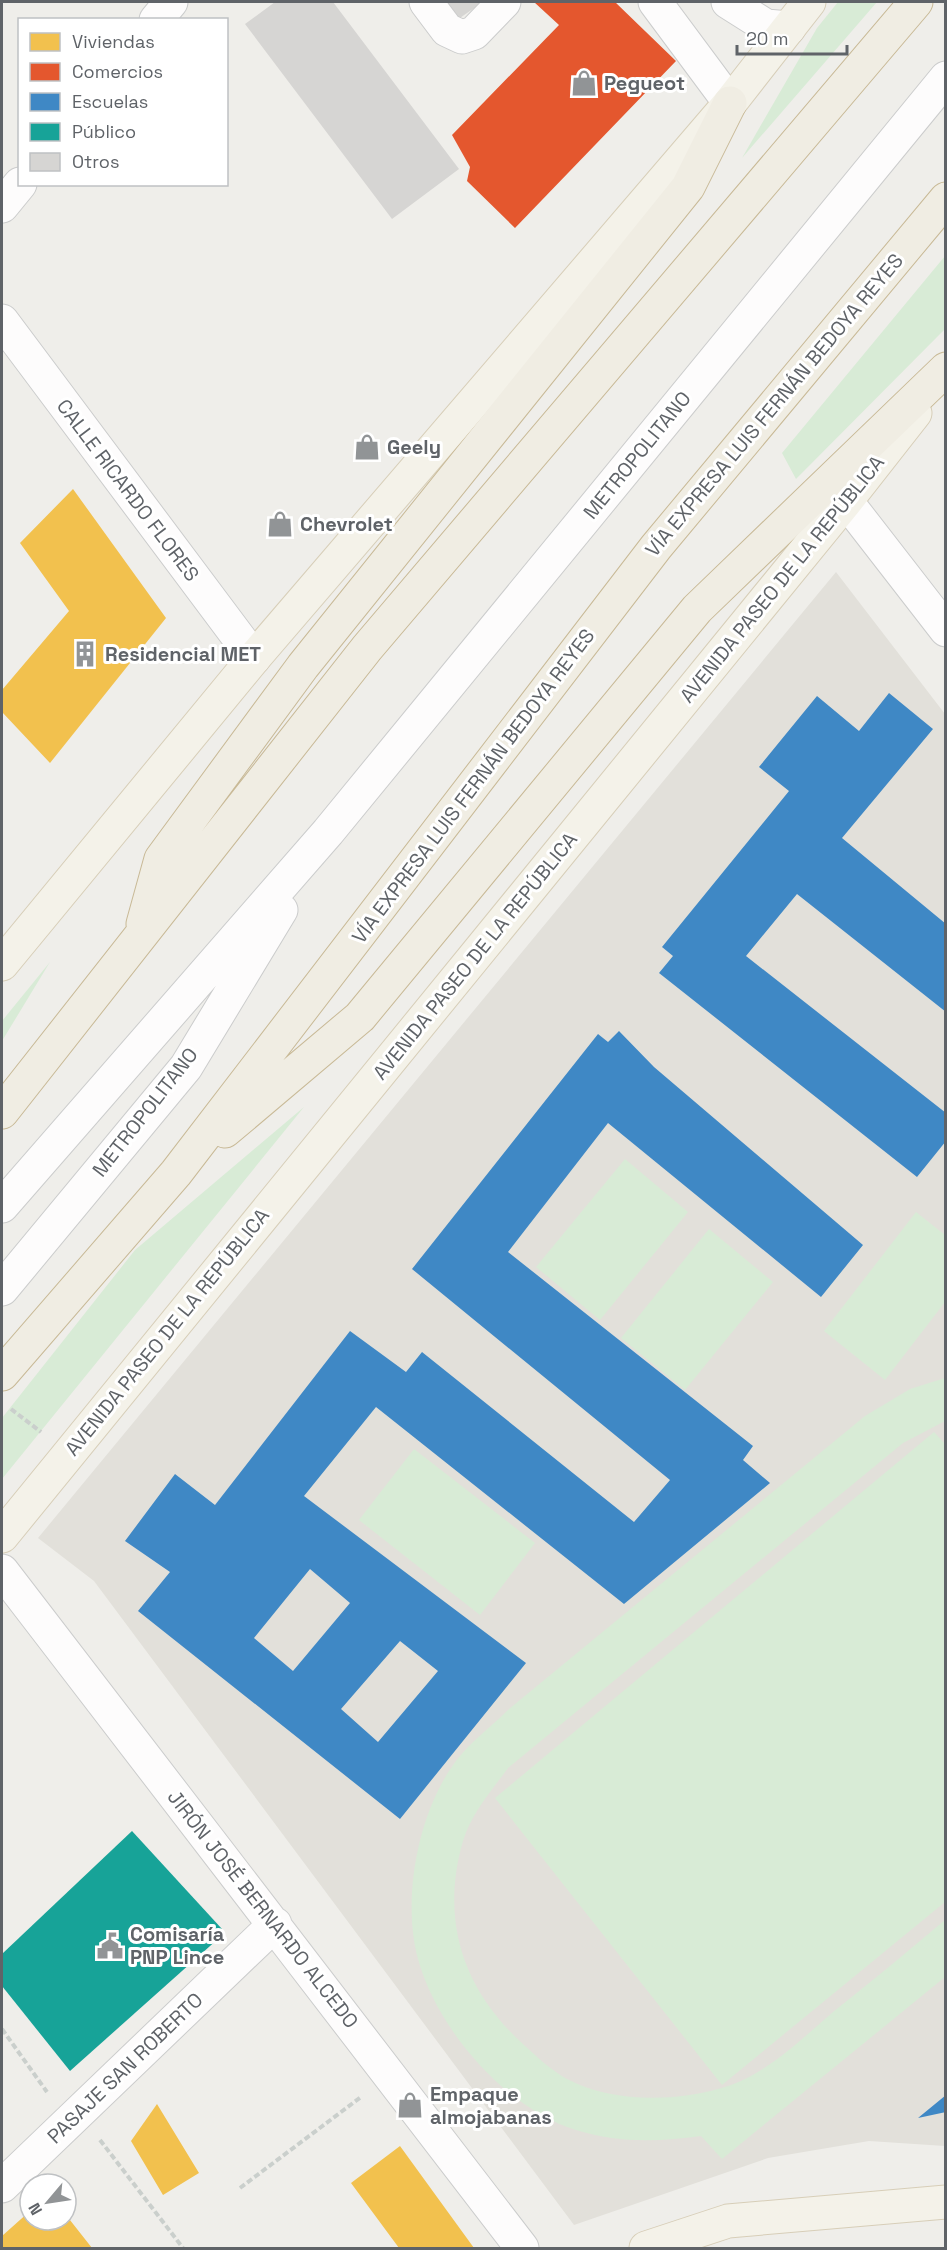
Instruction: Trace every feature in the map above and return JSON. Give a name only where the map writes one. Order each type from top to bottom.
[{"type":"highway","points":[[2,1112],[367,648],[916,2]]},
{"type":"highway","points":[[138,939],[161,859],[303,666],[688,187],[730,103]]},
{"type":"highway","name":"VÍA EXPRESA LUIS FERNÁN BEDOYA REYES","points":[[2,1374],[176,1173],[656,547],[945,199]]},
{"type":"highway","points":[[176,1173],[360,1017],[697,609],[945,369]]},
{"type":"main road","points":[[2,964],[254,658],[730,103],[809,2]]},
{"type":"main road","name":"AVENIDA PASEO DE LA REPÚBLICA","points":[[2,1536],[846,501],[945,374]]},
{"type":"main road","points":[[646,2248],[728,2221],[945,2202]]},
{"type":"street","points":[[158,18],[171,2]]},
{"type":"street","points":[[426,2],[447,30],[462,37],[474,33],[504,2]]},
{"type":"street","points":[[656,2],[730,103]]},
{"type":"street","points":[[728,2],[765,26],[789,28]]},
{"type":"street","name":"METROPOLITANO","points":[[2,1206],[328,832],[945,78]]},
{"type":"street","points":[[2,206],[18,186]]},
{"type":"street","name":"CALLE RICARDO FLORES","points":[[2,321],[254,658]]},
{"type":"street","points":[[846,501],[945,630]]},
{"type":"street","name":"METROPOLITANO","points":[[2,1289],[186,1066],[328,832]]},
{"type":"street","name":"JIRÓN JOSÉ BERNARDO ALCEDO","points":[[2,1570],[522,2248]]},
{"type":"street","name":"PASAJE SAN ROBERTO","points":[[2,2186],[275,1924]]},
{"type":"path","points":[[10,1408],[44,1435]]},
{"type":"path","points":[[2,2029],[73,2118],[183,2248]]},
{"type":"path","points":[[240,2188],[390,2073]]},
{"type":"shaded area","points":[[836,572],[945,714],[945,2146],[869,2141],[768,2158],[574,2225],[94,1581],[38,1538]]},
{"type":"green space","points":[[838,2],[877,2],[742,158],[817,28]]},
{"type":"green space","points":[[945,256],[945,329],[796,479],[782,453]]},
{"type":"green space","points":[[50,962],[2,1041],[2,1021]]},
{"type":"green space","points":[[304,1107],[2,1479],[2,1418],[135,1250]]},
{"type":"green space","points":[[625,1159],[688,1212],[600,1320],[536,1267]]},
{"type":"green space","points":[[916,1212],[945,1235],[945,1302],[885,1380],[824,1331]]},
{"type":"green space","points":[[709,1229],[773,1282],[685,1390],[621,1338]]},
{"type":"green space","points":[[945,1378],[945,1421],[903,1443],[508,1768],[471,1821],[463,1841],[454,1898],[456,1926],[462,1952],[485,2001],[503,2024],[534,2054],[567,2079],[584,2087],[621,2096],[661,2098],[681,2096],[718,2089],[750,2076],[780,2057],[945,1920],[945,1977],[722,2159],[701,2136],[654,2140],[623,2139],[576,2130],[550,2119],[524,2104],[500,2085],[458,2038],[427,1986],[418,1959],[413,1935],[412,1908],[417,1853],[424,1826],[446,1776],[465,1750],[509,1709],[865,1416],[910,1389]]},
{"type":"green space","points":[[934,1432],[946,1445],[945,1902],[722,2085],[495,1798]]},
{"type":"green space","points":[[414,1449],[535,1543],[480,1615],[359,1520]]},
{"type":"building: Viviendas","name":"Residencial MET","points":[[73,489],[166,618],[50,763],[2,712],[2,690],[69,611],[20,543]]},
{"type":"building: Viviendas","points":[[157,2104],[199,2173],[163,2195],[131,2141]]},
{"type":"building: Viviendas","points":[[400,2146],[474,2248],[399,2248],[351,2183]]},
{"type":"building: Viviendas","points":[[18,2222],[18,2232],[78,2230],[92,2248],[2,2248],[2,2236]]},
{"type":"building: Comercios","points":[[534,2],[615,2],[676,61],[515,228],[467,181],[470,167],[452,135],[559,25]]},
{"type":"building: Escuelas","points":[[889,693],[933,729],[842,838],[946,924],[946,1012],[797,894],[746,956],[946,1113],[946,1141],[917,1177],[659,973],[673,956],[662,947],[789,791],[759,767],[817,696],[859,731]]},
{"type":"building: Escuelas","points":[[619,1031],[654,1067],[863,1245],[821,1297],[608,1123],[508,1252],[753,1446],[743,1460],[770,1483],[624,1604],[376,1407],[304,1496],[526,1663],[400,1819],[138,1611],[170,1572],[125,1541],[175,1474],[215,1505],[350,1331],[406,1372],[422,1352],[634,1522],[670,1480],[412,1269],[598,1034],[608,1042]],"holes":[[[310,1569],[350,1603],[293,1671],[254,1638]],[[400,1641],[438,1671],[378,1742],[341,1709]]]},
{"type":"building: Escuelas","points":[[946,2095],[946,2112],[918,2118]]},
{"type":"building: Público","name":"Comisaría PNP Lince","points":[[132,1831],[222,1929],[219,1938],[70,2071],[2,1986],[2,1954]]},
{"type":"building: Otros","points":[[275,2],[333,2],[459,169],[392,219],[245,24]]},
{"type":"building: Otros","points":[[441,2],[483,2],[454,22]]},
{"type":"place","name":"Pegueot","points":[[584,83]]},
{"type":"place","name":"Geely","points":[[367,447]]},
{"type":"place","name":"Chevrolet","points":[[280,524]]},
{"type":"place","name":"Residencial MET","points":[[85,654]]},
{"type":"place","name":"Comisaría PNP Lince","points":[[110,1946]]},
{"type":"place","name":"Empaque almojabanas","points":[[410,2105]]}]
